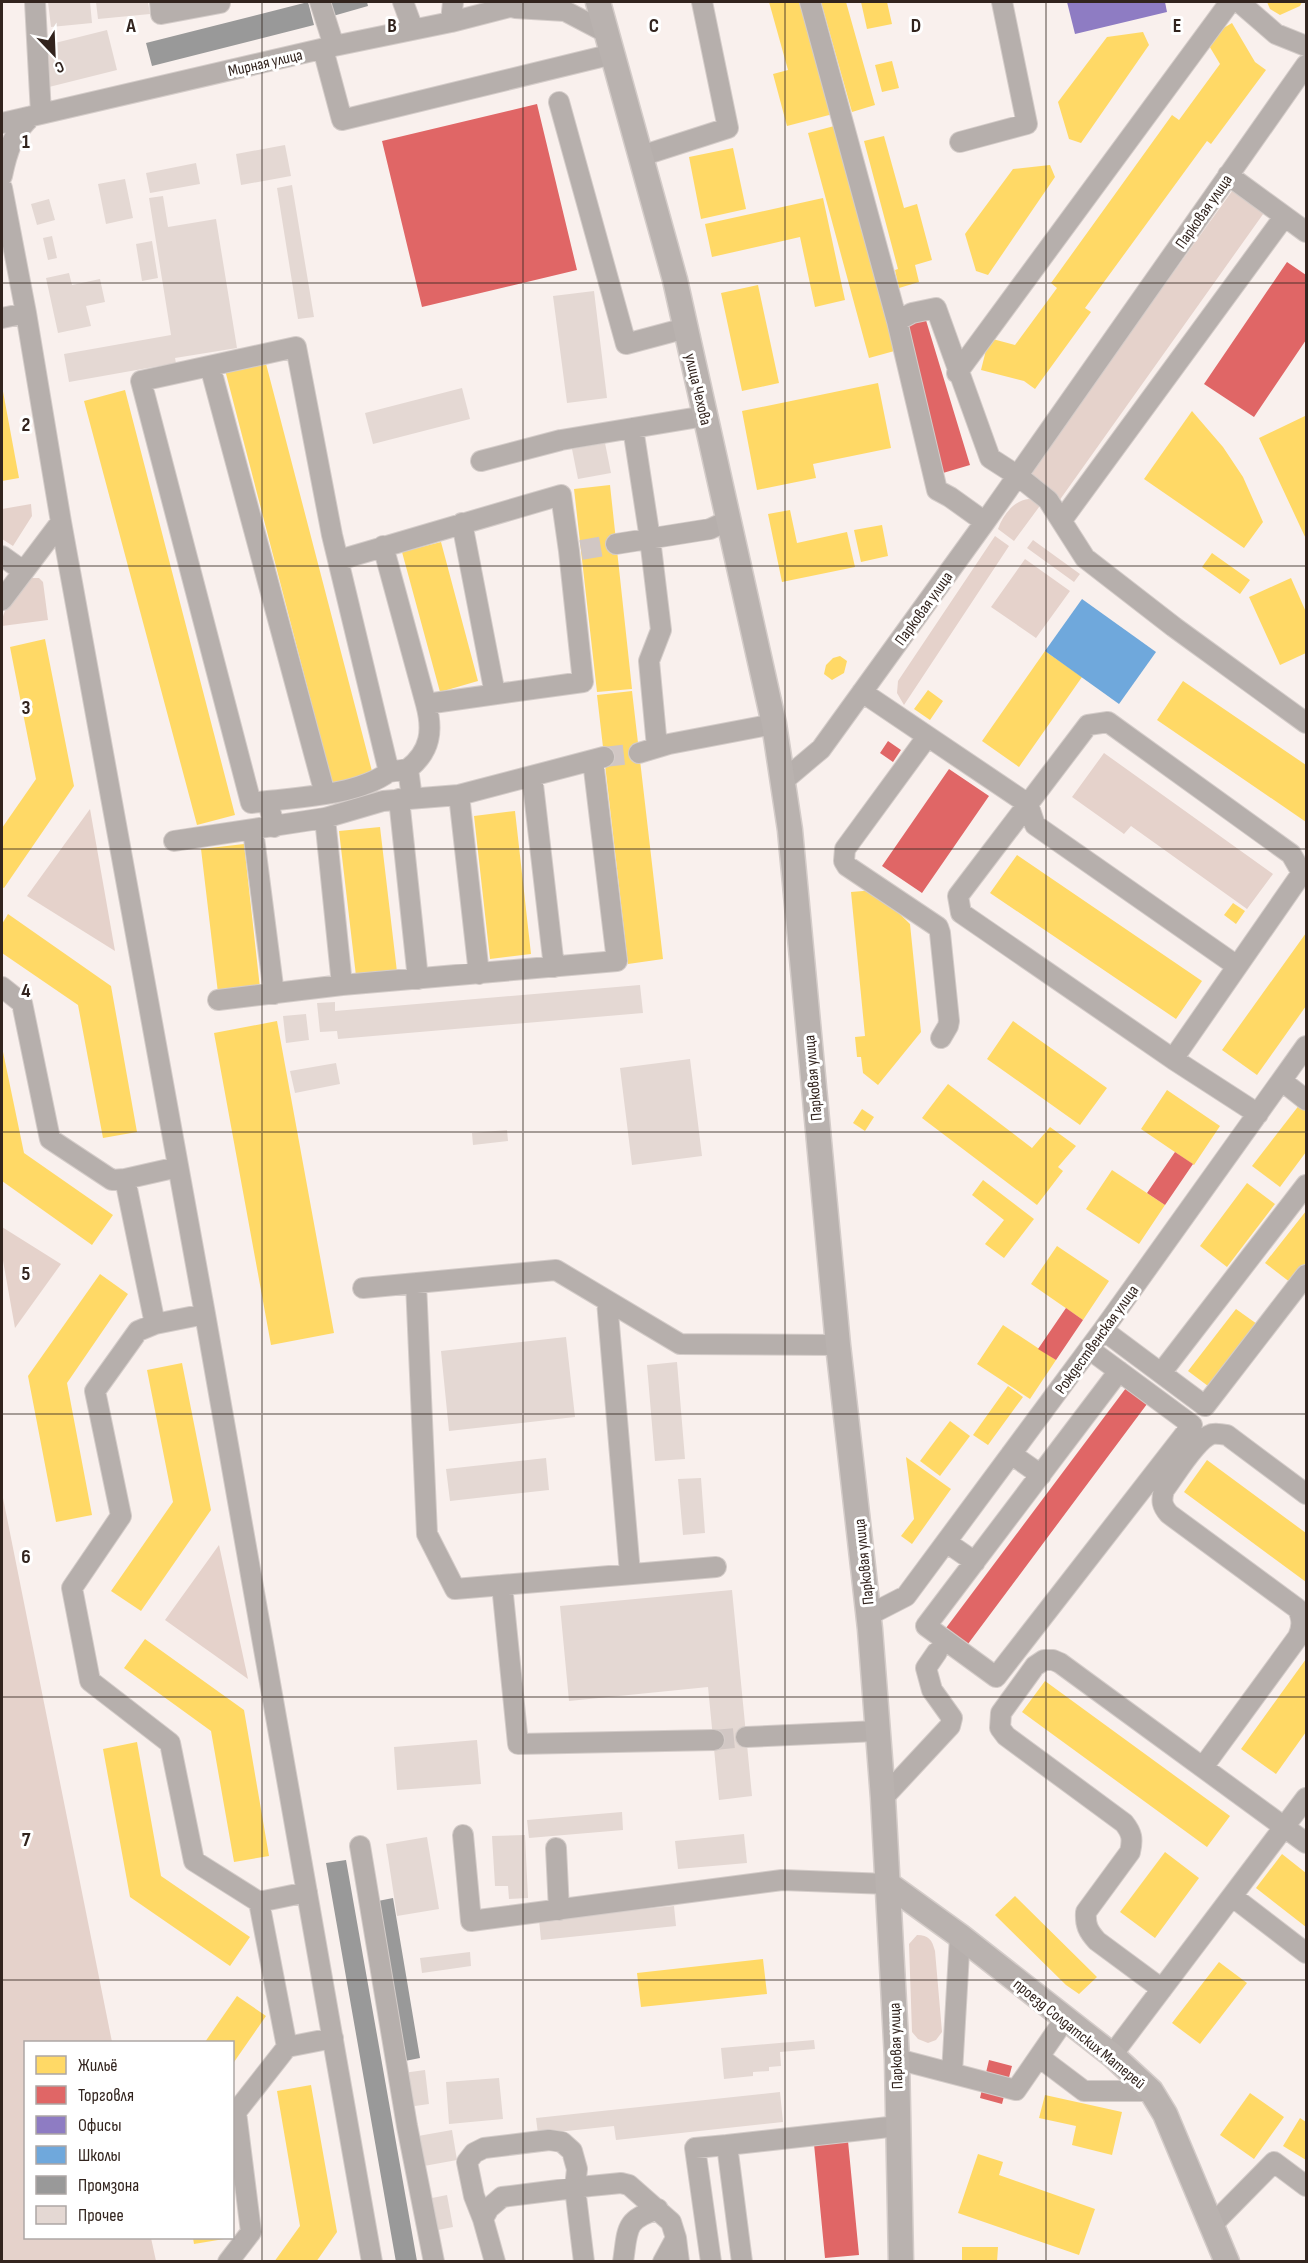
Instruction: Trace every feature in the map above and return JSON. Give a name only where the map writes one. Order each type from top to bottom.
[{"type":"main road","name":"улица Чехова","points":[[598,2],[675,280],[774,724],[783,781]]},
{"type":"main road","name":"Парковая улица","points":[[783,781],[791,842],[838,1345],[869,1615],[883,1798],[897,2059],[901,2262]]},
{"type":"main road","name":"проезд Солдатских Матерей","points":[[888,1884],[960,1936],[1112,2055],[1151,2091],[1164,2115],[1227,2262]]},
{"type":"street","points":[[2,176],[14,135],[23,124],[37,114],[35,2]]},
{"type":"street","points":[[160,2],[161,14],[223,2]]},
{"type":"street","points":[[320,2],[342,120],[610,43]]},
{"type":"street","points":[[403,2],[413,29]]},
{"type":"street","points":[[451,22],[453,2]]},
{"type":"street","name":"Мирная улица","points":[[2,123],[451,22],[510,4],[529,2]]},
{"type":"street","points":[[641,156],[728,128],[702,2]]},
{"type":"street","points":[[810,2],[897,321],[936,490],[985,522]]},
{"type":"street","points":[[960,142],[1027,124],[1002,2]]},
{"type":"street","points":[[957,373],[1230,2]]},
{"type":"street","points":[[1239,2],[1276,34],[1306,46]]},
{"type":"street","points":[[510,4],[565,11],[610,43]]},
{"type":"street","name":"Парковая улица","points":[[783,781],[821,748],[862,692],[1018,476],[1306,65]]},
{"type":"street","points":[[558,102],[626,344],[686,328]]},
{"type":"street","points":[[1228,175],[1306,232]]},
{"type":"street","points":[[2,188],[333,2038],[367,2257]]},
{"type":"street","points":[[1062,520],[1284,217]]},
{"type":"street","points":[[897,321],[912,313],[936,308],[957,373],[990,458],[1018,476],[1048,500],[1085,558],[1174,627],[1306,723]]},
{"type":"street","points":[[2,318],[26,313]]},
{"type":"street","points":[[383,546],[426,704],[431,730],[426,747],[419,760],[399,771],[377,781],[325,794],[251,802],[141,381],[296,347],[332,535],[399,771],[406,799],[418,979]]},
{"type":"street","points":[[210,366],[325,794]]},
{"type":"street","points":[[481,461],[561,440],[705,416]]},
{"type":"street","points":[[633,428],[650,538],[660,630],[649,661],[648,750],[774,724]]},
{"type":"street","points":[[339,560],[561,495],[575,550],[583,682],[426,704]]},
{"type":"street","points":[[616,544],[710,529],[729,520]]},
{"type":"street","points":[[2,600],[61,522]]},
{"type":"street","points":[[462,523],[495,694]]},
{"type":"street","points":[[2,556],[23,571]]},
{"type":"street","points":[[862,692],[1028,804],[1035,825],[1237,966]]},
{"type":"street","points":[[1173,1059],[1302,873],[1291,854],[1108,722],[1088,725],[958,896],[962,913],[1173,1059],[1258,1114]]},
{"type":"street","points":[[927,736],[845,849],[843,855],[847,866],[938,927],[949,1021],[941,1038]]},
{"type":"street","points":[[174,841],[325,818],[383,801],[459,795],[598,759],[617,962],[342,985],[218,1000]]},
{"type":"street","points":[[532,776],[554,967]]},
{"type":"street","points":[[459,795],[478,974]]},
{"type":"street","points":[[268,801],[274,826]]},
{"type":"street","points":[[325,818],[342,985]]},
{"type":"street","points":[[252,830],[274,994]]},
{"type":"street","points":[[2,987],[22,1003],[51,1139],[112,1180],[178,1167]]},
{"type":"street","name":"Рождественская улица","points":[[869,1615],[906,1596],[1103,1330],[1306,1046]]},
{"type":"street","points":[[1282,1081],[1306,1100]]},
{"type":"street","points":[[125,1179],[155,1324]]},
{"type":"street","points":[[1161,1373],[1306,1185]]},
{"type":"street","points":[[363,1288],[556,1270],[680,1344],[838,1345]]},
{"type":"street","points":[[1103,1330],[1205,1406],[1306,1275]]},
{"type":"street","points":[[416,1283],[426,1534],[455,1589],[716,1566]]},
{"type":"street","points":[[607,1301],[630,1573]]},
{"type":"street","points":[[205,1314],[155,1324],[138,1331],[95,1391],[121,1516],[72,1588],[90,1681],[170,1743],[194,1861],[259,1902],[307,1892]]},
{"type":"street","points":[[1089,1349],[1119,1371],[1192,1425],[996,1677],[926,1626],[1119,1371]]},
{"type":"street","points":[[1203,1767],[1298,1637],[1302,1628],[1302,1618],[1298,1609],[1169,1514],[1163,1508],[1161,1499],[1164,1490],[1201,1441],[1210,1435],[1218,1434],[1227,1435],[1306,1494]]},
{"type":"street","points":[[1011,1454],[1041,1474]]},
{"type":"street","points":[[946,1542],[975,1562]]},
{"type":"street","points":[[502,1585],[519,1744],[714,1740]]},
{"type":"street","points":[[883,1798],[950,1726],[952,1718],[932,1690],[926,1668],[937,1652]]},
{"type":"street","points":[[1162,1989],[1096,1941],[1085,1923],[1086,1912],[1130,1852],[1131,1832],[1124,1823],[1006,1736],[1000,1728],[1000,1713],[1035,1666],[1044,1660],[1053,1660],[1306,1843]]},
{"type":"street","points":[[746,1737],[877,1731]]},
{"type":"street","points":[[1112,2055],[1306,1798]]},
{"type":"street","points":[[463,1835],[471,1922],[782,1880],[888,1884]]},
{"type":"street","points":[[360,1846],[407,2126],[434,2262]]},
{"type":"street","points":[[556,1848],[559,1910]]},
{"type":"street","points":[[1233,1897],[1306,1953]]},
{"type":"street","points":[[259,1902],[287,2047]]},
{"type":"street","points":[[952,2073],[960,1936]]},
{"type":"street","points":[[897,2059],[1016,2090],[1065,2019]]},
{"type":"street","points":[[228,2262],[251,2232],[236,2112],[287,2047],[333,2038]]},
{"type":"street","points":[[1039,2057],[1084,2091],[1151,2091]]},
{"type":"street","points":[[711,2262],[695,2148],[898,2126]]},
{"type":"street","points":[[495,2262],[474,2196],[467,2162],[474,2153],[484,2148],[549,2140],[562,2142],[572,2151],[577,2169],[575,2188],[584,2262]]},
{"type":"street","points":[[728,2145],[742,2262]]},
{"type":"street","points":[[1212,2225],[1274,2162],[1306,2186]]},
{"type":"street","points":[[483,2219],[489,2208],[502,2198],[621,2183],[629,2185],[671,2222],[679,2262]]},
{"type":"street","points":[[623,2262],[628,2229],[634,2220],[658,2209]]},
{"type":"street","points":[[663,2262],[676,2238]]},
{"type":"shaded area","points":[[1235,187],[1266,210],[1059,501],[1027,475]]},
{"type":"shaded area","points":[[1029,499],[1042,503],[1014,541],[998,529],[1010,509],[1019,502]]},
{"type":"shaded area","points":[[31,504],[32,516],[13,546],[2,539],[2,509]]},
{"type":"shaded area","points":[[995,536],[1009,546],[904,705],[897,693],[898,681]]},
{"type":"shaded area","points":[[1033,540],[1080,574],[1074,582],[1027,548]]},
{"type":"shaded area","points":[[1025,559],[1070,591],[1036,638],[991,607]]},
{"type":"shaded area","points":[[32,578],[39,578],[43,582],[48,620],[2,626],[7,606]]},
{"type":"shaded area","points":[[1104,753],[1273,874],[1247,909],[1131,826],[1124,834],[1072,797]]},
{"type":"shaded area","points":[[90,809],[115,951],[27,896]]},
{"type":"shaded area","points":[[2,1227],[61,1264],[15,1328],[2,1255]]},
{"type":"shaded area","points":[[2,1493],[112,2041],[24,2041],[24,2239],[151,2239],[156,2261],[2,2261]]},
{"type":"shaded area","points":[[219,1545],[248,1679],[165,1620]]},
{"type":"shaded area","points":[[917,1935],[929,1939],[935,1951],[942,2032],[936,2040],[928,2043],[918,2039],[912,2032],[909,1944]]},
{"type":"building: Жильё","points":[[769,2],[803,2],[833,114],[787,126],[773,74],[788,70]]},
{"type":"building: Жильё","points":[[821,2],[846,2],[875,105],[852,112]]},
{"type":"building: Жильё","points":[[861,2],[887,2],[892,24],[867,29]]},
{"type":"building: Жильё","points":[[1267,2],[1302,2],[1300,6],[1280,15],[1270,9]]},
{"type":"building: Жильё","points":[[1232,23],[1255,62],[1266,70],[1211,144],[1207,141],[1085,308],[1091,312],[1035,389],[1024,381],[981,370],[989,338],[1015,345],[1057,288],[1051,283],[1172,115],[1179,120],[1220,64],[1205,39]]},
{"type":"building: Жильё","points":[[1143,32],[1149,45],[1081,143],[1069,139],[1058,102],[1107,37]]},
{"type":"building: Жильё","points":[[892,61],[899,88],[882,92],[875,65]]},
{"type":"building: Жильё","points":[[838,125],[898,350],[869,358],[808,133]]},
{"type":"building: Жильё","points":[[884,136],[904,208],[917,204],[932,260],[915,265],[919,282],[899,288],[895,270],[898,269],[864,141]]},
{"type":"building: Жильё","points":[[733,148],[746,209],[701,219],[689,157]]},
{"type":"building: Жильё","points":[[1050,165],[1055,177],[988,275],[976,271],[965,234],[1013,169]]},
{"type":"building: Жильё","points":[[823,198],[845,300],[815,307],[800,237],[712,257],[705,224]]},
{"type":"building: Жильё","points":[[758,285],[779,383],[742,391],[721,293]]},
{"type":"building: Жильё","points":[[264,356],[374,779],[334,790],[224,366]]},
{"type":"building: Жильё","points":[[878,383],[891,448],[813,464],[816,478],[757,490],[742,411]]},
{"type":"building: Жильё","points":[[2,386],[19,478],[2,481]]},
{"type":"building: Жильё","points":[[125,390],[235,815],[197,825],[84,401]]},
{"type":"building: Жильё","points":[[1192,411],[1223,447],[1243,477],[1263,522],[1244,548],[1144,479]]},
{"type":"building: Жильё","points":[[1305,416],[1306,419],[1306,539],[1259,438]]},
{"type":"building: Жильё","points":[[610,485],[632,689],[597,692],[574,489]]},
{"type":"building: Жильё","points":[[790,510],[797,543],[847,532],[855,567],[782,582],[768,514]]},
{"type":"building: Жильё","points":[[882,525],[888,556],[861,562],[854,530]]},
{"type":"building: Жильё","points":[[441,542],[478,681],[440,692],[402,552]]},
{"type":"building: Жильё","points":[[1212,553],[1250,580],[1240,594],[1202,567]]},
{"type":"building: Жильё","points":[[1291,578],[1306,612],[1306,653],[1280,665],[1249,597]]},
{"type":"building: Жильё","points":[[45,639],[74,786],[4,888],[2,887],[2,828],[36,779],[10,647]]},
{"type":"building: Жильё","points":[[1045,651],[1082,677],[1019,767],[982,741]]},
{"type":"building: Жильё","points":[[840,656],[847,661],[844,673],[832,680],[824,674],[826,665],[833,658]]},
{"type":"building: Жильё","points":[[1183,681],[1306,765],[1306,822],[1157,720]]},
{"type":"building: Жильё","points":[[928,690],[943,701],[930,720],[914,709]]},
{"type":"building: Жильё","points":[[632,691],[663,959],[628,964],[597,695]]},
{"type":"building: Жильё","points":[[515,811],[531,954],[490,959],[474,816]]},
{"type":"building: Жильё","points":[[380,827],[397,972],[356,976],[339,831]]},
{"type":"building: Жильё","points":[[244,844],[260,988],[218,993],[201,849]]},
{"type":"building: Жильё","points":[[1017,855],[1202,981],[1176,1019],[990,893]]},
{"type":"building: Жильё","points":[[875,890],[910,924],[921,1032],[878,1085],[863,1073],[861,1057],[857,1057],[855,1037],[865,1036],[851,892]]},
{"type":"building: Жильё","points":[[1233,903],[1245,911],[1236,924],[1224,915]]},
{"type":"building: Жильё","points":[[8,914],[111,986],[137,1132],[103,1138],[78,1005],[2,953],[2,924]]},
{"type":"building: Жильё","points":[[1306,933],[1306,1006],[1257,1075],[1222,1050]]},
{"type":"building: Жильё","points":[[277,1021],[334,1333],[271,1345],[214,1033]]},
{"type":"building: Жильё","points":[[1013,1021],[1107,1088],[1080,1125],[987,1059]]},
{"type":"building: Жильё","points":[[2,1047],[24,1153],[113,1215],[92,1245],[2,1181]]},
{"type":"building: Жильё","points":[[948,1084],[1032,1148],[1050,1127],[1076,1146],[1058,1167],[1063,1171],[1037,1205],[922,1118]]},
{"type":"building: Жильё","points":[[1167,1090],[1220,1126],[1194,1165],[1141,1129]]},
{"type":"building: Жильё","points":[[1300,1104],[1306,1109],[1306,1152],[1280,1187],[1252,1166]]},
{"type":"building: Жильё","points":[[862,1109],[874,1117],[865,1131],[853,1123]]},
{"type":"building: Жильё","points":[[1112,1170],[1165,1205],[1139,1244],[1086,1209]]},
{"type":"building: Жильё","points":[[983,1180],[1034,1219],[1004,1258],[985,1244],[1004,1220],[972,1195]]},
{"type":"building: Жильё","points":[[1247,1183],[1275,1204],[1227,1267],[1200,1246]]},
{"type":"building: Жильё","points":[[1306,1211],[1306,1272],[1295,1286],[1265,1263]]},
{"type":"building: Жильё","points":[[1057,1246],[1109,1281],[1083,1320],[1031,1284]]},
{"type":"building: Жильё","points":[[100,1274],[128,1294],[67,1383],[92,1515],[56,1522],[28,1376]]},
{"type":"building: Жильё","points":[[1236,1309],[1264,1329],[1216,1392],[1188,1371]]},
{"type":"building: Жильё","points":[[1003,1325],[1056,1360],[1030,1399],[977,1364]]},
{"type":"building: Жильё","points":[[182,1363],[211,1510],[141,1611],[111,1591],[173,1502],[147,1370]]},
{"type":"building: Жильё","points":[[1008,1386],[1023,1397],[988,1445],[973,1435]]},
{"type":"building: Жильё","points":[[950,1421],[970,1436],[940,1476],[920,1461]]},
{"type":"building: Жильё","points":[[906,1457],[951,1489],[912,1544],[901,1536],[914,1519]]},
{"type":"building: Жильё","points":[[1207,1460],[1306,1533],[1306,1582],[1184,1492]]},
{"type":"building: Жильё","points":[[145,1639],[244,1710],[269,1856],[234,1862],[211,1731],[124,1668]]},
{"type":"building: Жильё","points":[[1306,1659],[1306,1732],[1276,1774],[1241,1749]]},
{"type":"building: Жильё","points":[[1045,1681],[1230,1816],[1207,1847],[1022,1712]]},
{"type":"building: Жильё","points":[[137,1742],[161,1876],[250,1937],[230,1966],[130,1897],[103,1749]]},
{"type":"building: Жильё","points":[[1165,1852],[1199,1878],[1155,1938],[1120,1912]]},
{"type":"building: Жильё","points":[[1282,1854],[1306,1873],[1306,1927],[1256,1888]]},
{"type":"building: Жильё","points":[[1015,1896],[1097,1977],[1079,1994],[1066,1985],[995,1915]]},
{"type":"building: Жильё","points":[[763,1959],[767,1994],[641,2007],[637,1973]]},
{"type":"building: Жильё","points":[[1219,1962],[1247,1983],[1200,2044],[1172,2023]]},
{"type":"building: Жильё","points":[[237,1996],[266,2016],[234,2062],[234,2041],[206,2041]]},
{"type":"building: Жильё","points":[[311,2085],[337,2232],[316,2262],[274,2262],[300,2226],[277,2091]]},
{"type":"building: Жильё","points":[[1250,2093],[1284,2117],[1254,2159],[1220,2135]]},
{"type":"building: Жильё","points":[[1045,2095],[1122,2112],[1112,2155],[1072,2145],[1076,2126],[1039,2118]]},
{"type":"building: Жильё","points":[[1300,2118],[1306,2122],[1306,2160],[1283,2146]]},
{"type":"building: Жильё","points":[[978,2154],[1003,2162],[999,2175],[1095,2209],[1079,2255],[958,2213]]},
{"type":"building: Жильё","points":[[193,2239],[224,2239],[194,2244]]},
{"type":"building: Жильё","points":[[962,2247],[998,2247],[997,2262],[962,2262]]},
{"type":"building: Торговля","points":[[537,104],[577,270],[422,307],[382,141]]},
{"type":"building: Торговля","points":[[1287,262],[1306,275],[1306,340],[1254,417],[1204,384]]},
{"type":"building: Торговля","points":[[925,317],[970,465],[943,473],[905,348],[904,324]]},
{"type":"building: Торговля","points":[[888,741],[901,750],[893,762],[880,753]]},
{"type":"building: Торговля","points":[[949,769],[989,796],[922,893],[882,866]]},
{"type":"building: Торговля","points":[[1175,1152],[1193,1164],[1165,1205],[1147,1193]]},
{"type":"building: Торговля","points":[[1066,1308],[1083,1320],[1056,1360],[1038,1349]]},
{"type":"building: Торговля","points":[[1129,1384],[1150,1400],[968,1644],[946,1628]]},
{"type":"building: Торговля","points":[[989,2060],[1012,2066],[1002,2104],[980,2098]]},
{"type":"building: Торговля","points":[[848,2141],[859,2255],[825,2258],[814,2144]]},
{"type":"building: Офисы","points":[[1067,2],[1165,2],[1167,12],[1075,34]]},
{"type":"building: Школы","points":[[1082,599],[1156,652],[1119,704],[1045,651]]},
{"type":"building: Промзона","points":[[308,2],[314,25],[152,66],[146,43]]},
{"type":"building: Промзона","points":[[329,2],[367,2],[368,6],[333,16]]},
{"type":"building: Промзона","points":[[346,1860],[417,2261],[413,2262],[396,2262],[326,1863]]},
{"type":"building: Промзона","points":[[393,1898],[420,2058],[400,2062],[373,1902]]},
{"type":"building: Прочее","points":[[48,2],[90,2],[92,23],[51,27]]},
{"type":"building: Прочее","points":[[96,2],[148,2],[150,14],[98,19]]},
{"type":"building: Прочее","points":[[107,30],[117,70],[49,87],[39,47]]},
{"type":"building: Прочее","points":[[285,145],[291,176],[241,185],[236,154]]},
{"type":"building: Прочее","points":[[196,163],[200,184],[150,193],[146,173]]},
{"type":"building: Прочее","points":[[125,179],[133,218],[106,224],[98,184]]},
{"type":"building: Прочее","points":[[292,185],[314,317],[298,319],[277,188]]},
{"type":"building: Прочее","points":[[163,196],[168,227],[216,219],[237,348],[175,358],[176,363],[69,382],[64,354],[171,335],[149,198]]},
{"type":"building: Прочее","points":[[49,199],[55,220],[37,225],[31,204]]},
{"type":"building: Прочее","points":[[52,236],[57,258],[48,260],[43,238]]},
{"type":"building: Прочее","points":[[152,241],[158,278],[142,281],[136,244]]},
{"type":"building: Прочее","points":[[69,273],[72,285],[100,279],[105,302],[86,306],[91,326],[58,333],[46,278]]},
{"type":"building: Прочее","points":[[594,291],[607,398],[567,403],[553,296]]},
{"type":"building: Прочее","points":[[462,388],[470,419],[373,444],[365,413]]},
{"type":"building: Прочее","points":[[605,443],[611,473],[578,479],[572,449]]},
{"type":"building: Прочее","points":[[640,985],[643,1013],[338,1039],[337,1031],[320,1032],[317,1003],[335,1002],[335,1011]]},
{"type":"building: Прочее","points":[[306,1014],[309,1040],[286,1043],[283,1016]]},
{"type":"building: Прочее","points":[[690,1059],[702,1156],[632,1165],[620,1068]]},
{"type":"building: Прочее","points":[[336,1063],[340,1084],[295,1093],[290,1071]]},
{"type":"building: Прочее","points":[[507,1130],[508,1141],[473,1145],[472,1133]]},
{"type":"building: Прочее","points":[[566,1337],[575,1417],[449,1431],[441,1351]]},
{"type":"building: Прочее","points":[[677,1362],[685,1459],[655,1461],[647,1365]]},
{"type":"building: Прочее","points":[[546,1458],[549,1490],[450,1501],[446,1469]]},
{"type":"building: Прочее","points":[[701,1478],[705,1533],[683,1535],[678,1479]]},
{"type":"building: Прочее","points":[[732,1590],[752,1796],[719,1800],[708,1687],[569,1701],[560,1606]]},
{"type":"building: Прочее","points":[[477,1740],[481,1784],[397,1790],[394,1747]]},
{"type":"building: Прочее","points":[[622,1812],[623,1830],[529,1838],[527,1820]]},
{"type":"building: Прочее","points":[[744,1834],[747,1863],[678,1869],[675,1841]]},
{"type":"building: Прочее","points":[[525,1835],[528,1898],[509,1899],[508,1886],[495,1886],[492,1836]]},
{"type":"building: Прочее","points":[[427,1837],[439,1909],[397,1916],[386,1844]]},
{"type":"building: Прочее","points":[[674,1906],[676,1926],[541,1940],[539,1920]]},
{"type":"building: Прочее","points":[[470,1952],[471,1966],[422,1973],[420,1958]]},
{"type":"building: Прочее","points":[[814,2040],[815,2049],[780,2052],[781,2066],[769,2067],[769,2071],[753,2072],[753,2076],[724,2079],[721,2048]]},
{"type":"building: Прочее","points":[[425,2070],[429,2104],[408,2107],[403,2073]]},
{"type":"building: Прочее","points":[[499,2078],[503,2119],[449,2124],[446,2082]]},
{"type":"building: Прочее","points":[[780,2092],[783,2122],[616,2140],[614,2126],[538,2134],[536,2118]]},
{"type":"building: Прочее","points":[[452,2130],[457,2160],[424,2166],[418,2136]]},
{"type":"building: Прочее","points":[[447,2195],[453,2227],[433,2231],[427,2199]]},
{"type":"tunnel","points":[[581,550],[616,544]]},
{"type":"tunnel","points":[[604,757],[639,753]]},
{"type":"tunnel","points":[[714,1740],[746,1737]]}]
